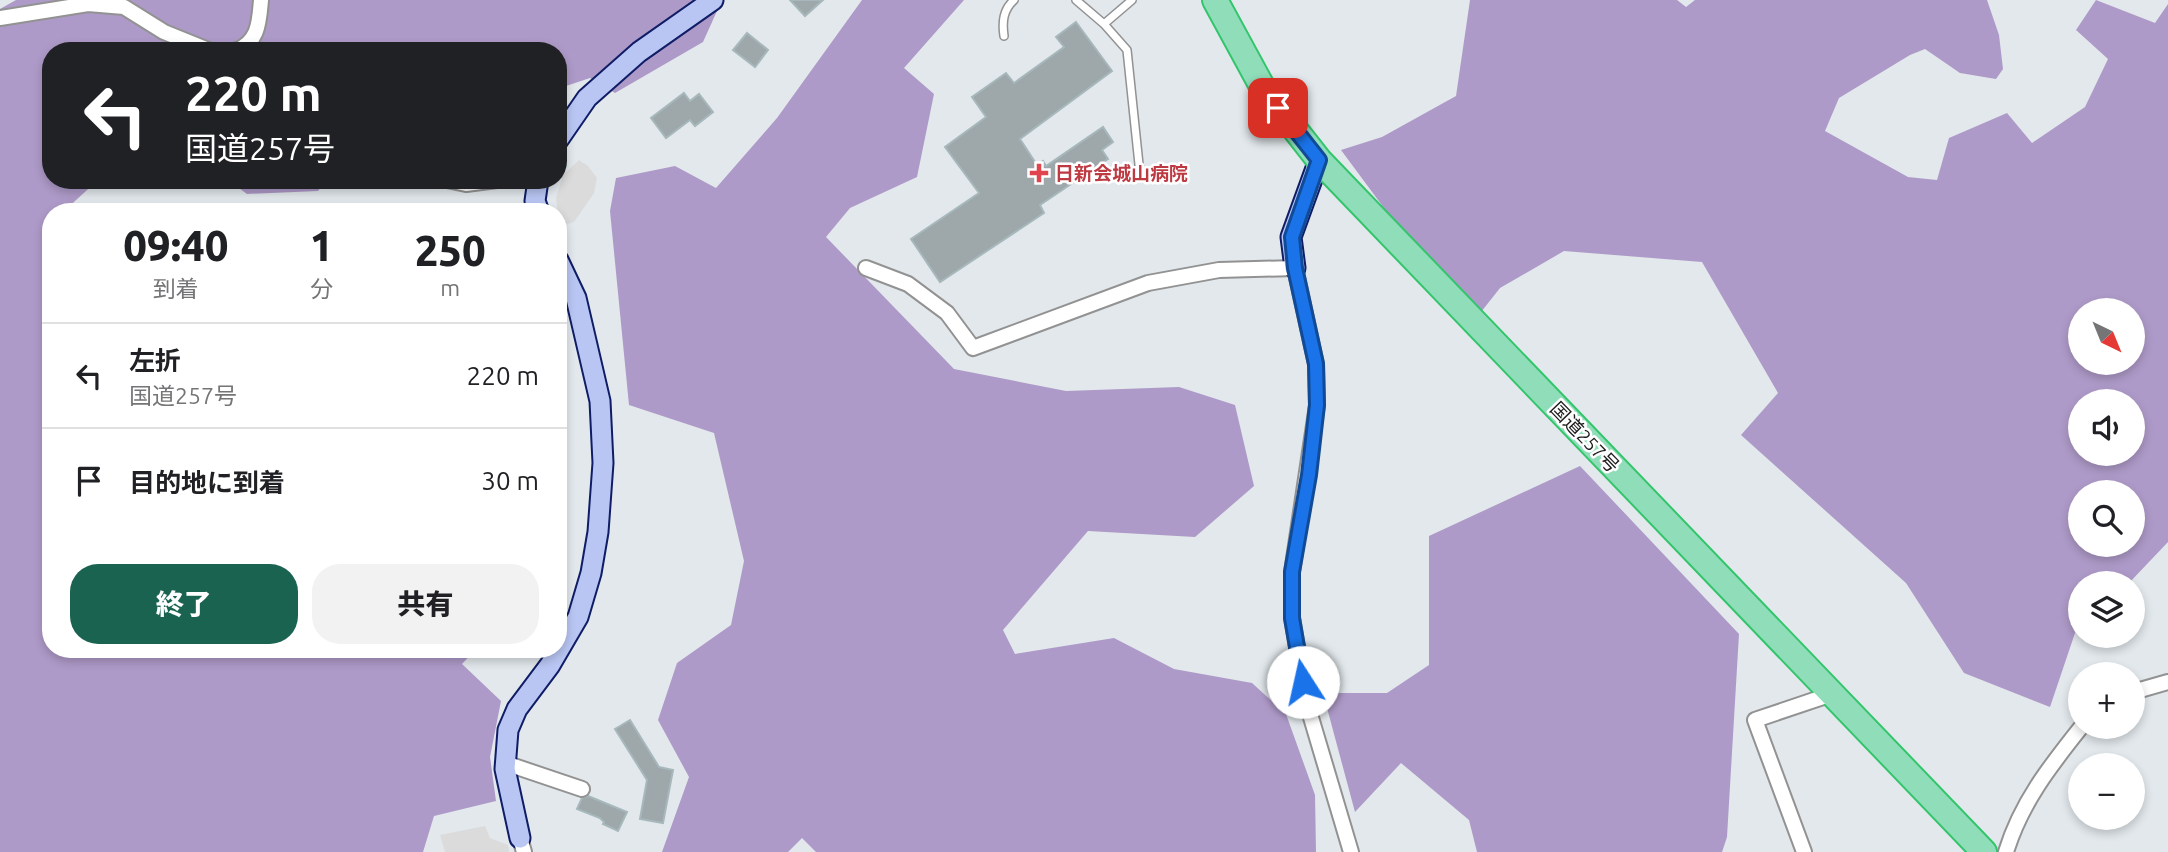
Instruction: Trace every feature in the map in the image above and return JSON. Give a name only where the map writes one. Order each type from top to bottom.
[{"type":"highway","name":"国道257号","points":[[1215,0],[1264,90],[1319,160],[1984,852]]},
{"type":"street","points":[[250,42],[259,29],[261,0]]},
{"type":"street","points":[[567,128],[587,98],[639,52],[713,0]]},
{"type":"street","points":[[0,18],[88,4],[124,7],[164,32],[189,42]]},
{"type":"street","points":[[1319,160],[1292,237],[1295,268],[1316,364],[1317,405],[1309,475],[1292,572],[1292,618],[1307,704],[1351,852]]},
{"type":"street","points":[[866,268],[908,284],[947,313],[973,348],[1148,283],[1219,270],[1295,268]]},
{"type":"street","points":[[567,279],[576,298],[600,401],[603,463],[598,532],[591,573],[578,617],[567,636]]},
{"type":"street","points":[[522,845],[505,763],[508,730],[517,709],[554,658]]},
{"type":"street","points":[[2145,689],[2168,682]]},
{"type":"street","points":[[1804,852],[1755,720],[1832,694]]},
{"type":"street","points":[[2006,852],[2015,822],[2041,777],[2072,739]]},
{"type":"street","points":[[505,763],[582,789]]},
{"type":"lane","points":[[1004,36],[1002,23],[1007,6],[1014,0]]},
{"type":"lane","points":[[1076,0],[1104,24],[1127,51],[1139,174]]},
{"type":"lane","points":[[1104,24],[1132,0]]},
{"type":"shaded area","points":[[16,0],[722,0],[703,42],[615,93],[590,78],[567,86],[567,42],[42,42],[42,189],[88,189],[73,203],[42,203],[42,658],[468,658],[462,664],[501,701],[490,757],[496,801],[434,816],[423,852],[0,852],[0,9]]},
{"type":"shaded area","points":[[862,0],[964,0],[904,68],[934,94],[917,177],[850,208],[826,237],[954,369],[1066,391],[1179,387],[1235,405],[1254,486],[1195,537],[1088,531],[1003,630],[1015,654],[1114,638],[1174,669],[1252,683],[1286,714],[1315,795],[1316,852],[816,852],[802,838],[788,852],[662,852],[689,777],[658,720],[677,663],[731,625],[744,561],[714,433],[629,405],[610,211],[616,178],[675,166],[716,188],[777,118]]},
{"type":"shaded area","points":[[1470,0],[1677,0],[1686,7],[1695,0],[1987,0],[1999,35],[2003,69],[1996,79],[1960,73],[1925,49],[1910,55],[1839,98],[1825,131],[1908,177],[1937,180],[1949,138],[2007,113],[2032,143],[2085,107],[2108,59],[2076,30],[2096,0],[2155,23],[2168,4],[2168,542],[2140,571],[2068,571],[2070,648],[2050,707],[1964,673],[1906,583],[1741,435],[1778,393],[1702,262],[1564,251],[1500,288],[1481,312],[1401,231],[1341,150],[1382,137],[1456,96]]},
{"type":"shaded area","points":[[579,160],[588,166],[597,178],[594,193],[574,222],[568,224],[567,203],[557,203],[556,198],[559,189],[567,189],[567,171]]},
{"type":"shaded area","points":[[240,189],[320,189],[318,191],[247,194]]},
{"type":"shaded area","points":[[1580,466],[1739,634],[1727,837],[1722,852],[1477,852],[1469,820],[1401,763],[1355,812],[1323,693],[1387,693],[1429,665],[1429,536]]},
{"type":"shaded area","points":[[485,826],[490,838],[508,845],[509,852],[445,852],[440,835]]},
{"type":"building","points":[[790,0],[823,0],[805,16]]},
{"type":"building","points":[[1076,22],[1112,71],[1020,139],[1037,165],[1043,161],[1046,166],[1103,127],[1113,142],[1102,150],[1108,159],[1040,205],[1044,213],[940,282],[911,239],[979,193],[945,147],[986,117],[972,97],[1006,73],[1014,83],[1064,47],[1056,37]]},
{"type":"building","points":[[747,33],[768,50],[755,67],[733,50]]},
{"type":"building","points":[[684,93],[690,101],[699,94],[713,112],[695,126],[690,120],[666,138],[651,118]]},
{"type":"building","points":[[630,720],[659,767],[673,770],[663,823],[640,819],[647,780],[615,729]]},
{"type":"building","points":[[588,796],[627,812],[618,831],[603,824],[600,818],[577,809],[582,798]]},
{"type":"place","name":"日新会城山病院","points":[[1039,173]]},
{"type":"route","points":[[1278,108],[1319,160],[1292,237],[1295,268],[1316,364],[1317,405],[1309,475],[1292,572],[1292,618],[1303,682]]}]
